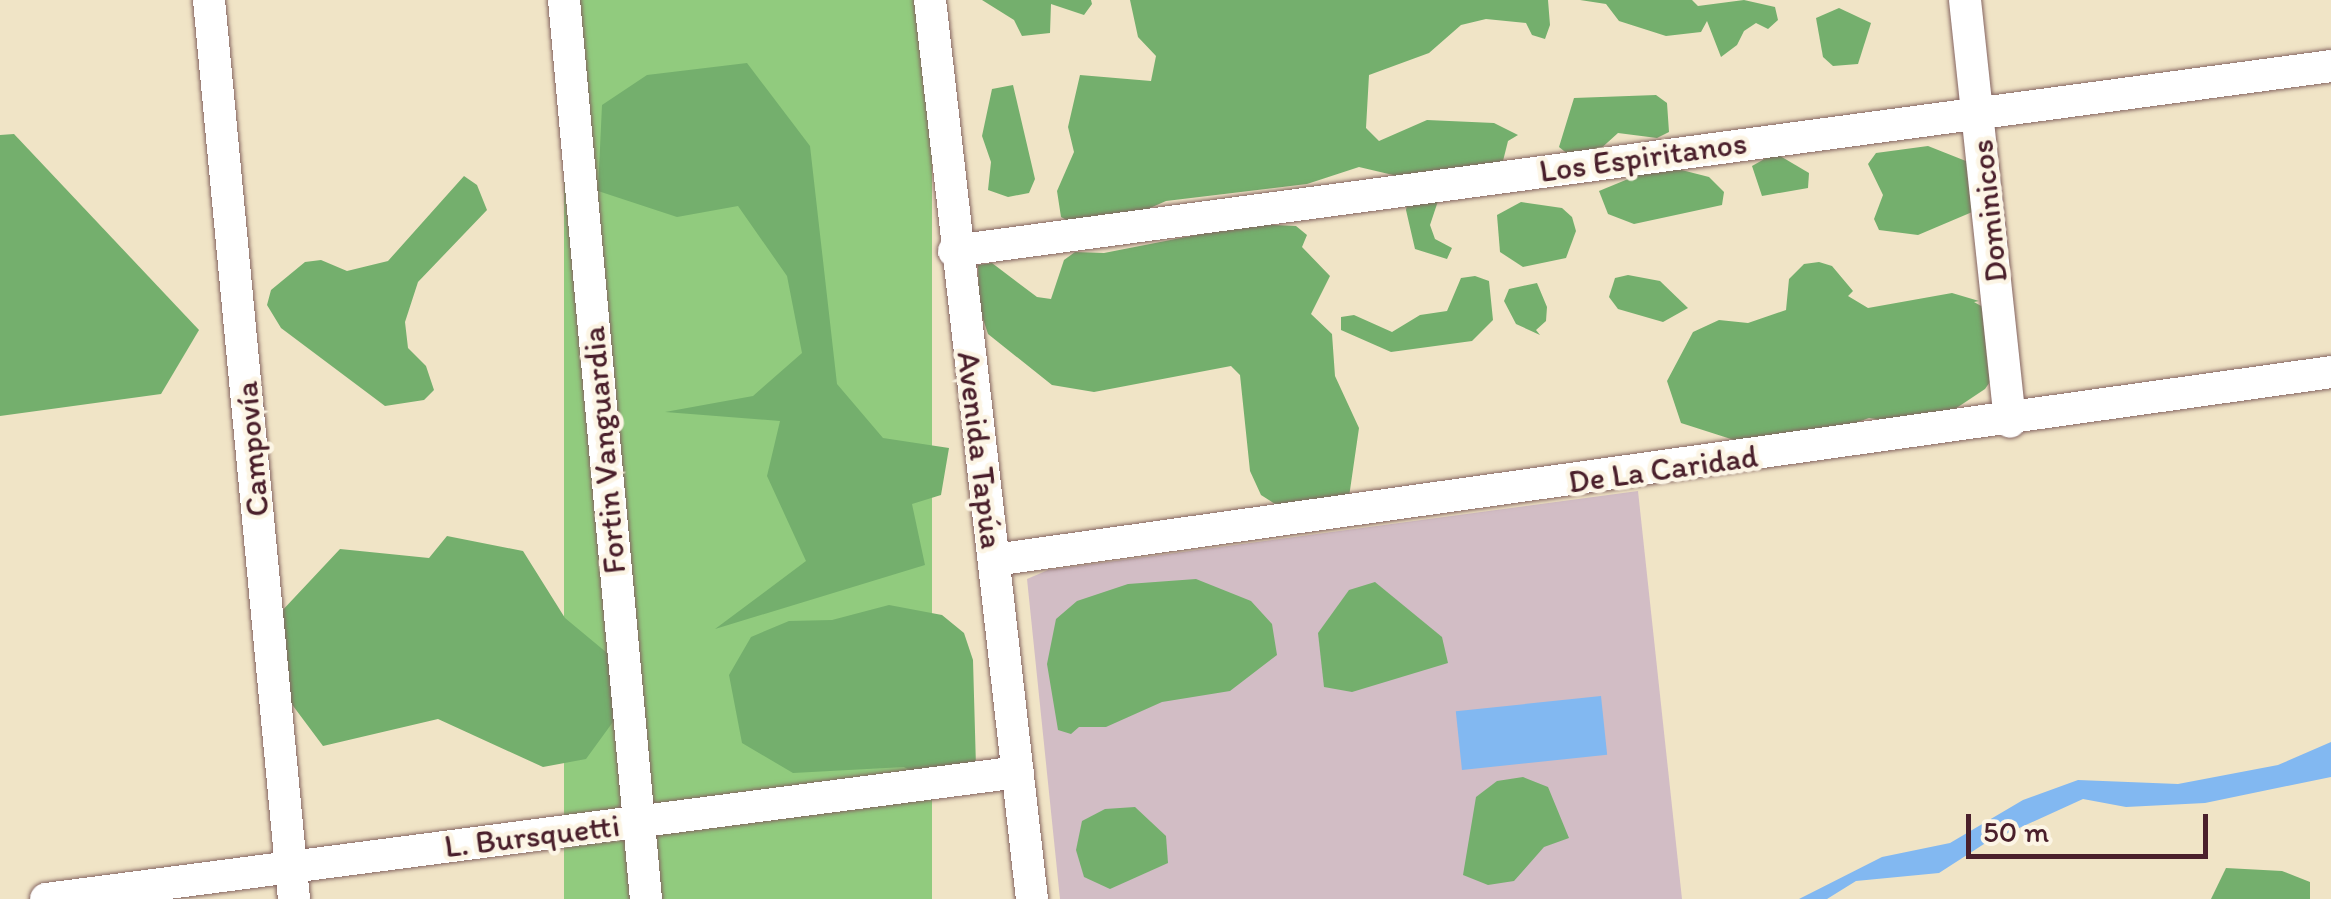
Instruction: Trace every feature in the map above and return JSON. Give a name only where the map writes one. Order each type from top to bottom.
[{"type":"street","name":"Campovía","points":[[209,0],[292,883]]},
{"type":"street","name":"Fortin Vanguardia","points":[[564,0],[646,899]]},
{"type":"street","name":"Avenida Tapúa","points":[[930,0],[954,251],[1032,899]]},
{"type":"street","name":"Dominicos","points":[[1965,0],[2010,422]]},
{"type":"street","name":"Los Espiritanos","points":[[954,251],[2331,66]]},
{"type":"street","name":"De La Caridad","points":[[994,560],[2010,422],[2331,372]]},
{"type":"street","name":"L. Bursquetti","points":[[46,899],[292,883],[636,822],[1018,772]]},
{"type":"shaded area","points":[[1638,491],[1682,899],[1060,899],[1027,579],[1048,570]]},
{"type":"green space","points":[[564,0],[932,0],[932,899],[564,899]]},
{"type":"green space","points":[[982,0],[1091,0],[1092,4],[1084,15],[1051,4],[1050,33],[1022,36],[1014,20]]},
{"type":"green space","points":[[1130,0],[1548,0],[1550,25],[1545,39],[1532,35],[1526,23],[1486,19],[1461,25],[1429,53],[1369,75],[1366,128],[1379,141],[1427,120],[1494,123],[1518,135],[1508,141],[1503,161],[1410,179],[1359,167],[1307,184],[1166,201],[1114,224],[1074,224],[1061,217],[1057,191],[1074,152],[1068,127],[1080,75],[1151,81],[1156,56],[1138,37]]},
{"type":"green space","points":[[1580,0],[1692,0],[1698,6],[1744,0],[1775,7],[1778,20],[1768,29],[1756,23],[1721,57],[1707,21],[1701,32],[1666,36],[1619,21],[1606,4]]},
{"type":"green space","points":[[1839,8],[1871,23],[1858,64],[1833,66],[1823,57],[1816,18]]},
{"type":"green space","points":[[747,63],[810,146],[837,384],[883,438],[949,448],[941,495],[912,504],[925,565],[715,629],[806,561],[767,476],[780,421],[665,412],[753,396],[802,353],[787,276],[738,206],[677,217],[598,191],[602,105],[647,75]]},
{"type":"green space","points":[[1013,85],[1035,179],[1029,193],[1008,197],[988,190],[991,162],[982,136],[992,89]]},
{"type":"green space","points":[[1656,95],[1667,103],[1669,132],[1657,138],[1618,133],[1597,152],[1569,155],[1559,147],[1574,98]]},
{"type":"green space","points":[[14,134],[199,330],[161,394],[0,416],[0,135]]},
{"type":"green space","points":[[1928,146],[1976,165],[1984,207],[1918,235],[1879,230],[1874,219],[1883,195],[1868,164],[1876,153]]},
{"type":"green space","points":[[1775,153],[1809,173],[1808,188],[1762,196],[1752,166]]},
{"type":"green space","points":[[1662,165],[1709,177],[1724,192],[1722,205],[1634,224],[1608,214],[1599,191]]},
{"type":"green space","points":[[464,176],[477,185],[487,210],[418,282],[405,322],[408,348],[426,366],[434,390],[424,400],[385,406],[281,328],[267,305],[271,290],[305,262],[321,260],[347,271],[388,261]]},
{"type":"green space","points":[[1439,198],[1430,225],[1435,239],[1452,248],[1447,259],[1415,249],[1406,210],[1407,204]]},
{"type":"green space","points":[[1521,202],[1562,208],[1572,217],[1576,231],[1566,258],[1523,267],[1500,252],[1497,215]]},
{"type":"green space","points":[[1252,224],[1296,226],[1307,235],[1302,247],[1330,276],[1311,314],[1332,334],[1335,376],[1359,428],[1349,497],[1286,511],[1261,495],[1250,471],[1240,375],[1231,366],[1094,392],[1052,385],[988,334],[979,307],[978,265],[992,263],[1037,297],[1051,299],[1064,260],[1075,252],[1104,253]]},
{"type":"green space","points":[[1819,262],[1832,266],[1853,291],[1848,296],[1868,308],[1952,293],[1979,301],[1974,302],[1983,307],[1992,379],[1985,389],[1952,411],[1910,424],[1869,418],[1858,422],[1868,427],[1759,448],[1681,423],[1667,381],[1693,332],[1719,320],[1748,323],[1786,310],[1789,279],[1804,264]]},
{"type":"green space","points":[[1628,275],[1660,281],[1688,308],[1663,322],[1618,309],[1609,297],[1615,278]]},
{"type":"green space","points":[[1475,276],[1489,281],[1493,320],[1472,341],[1391,352],[1341,330],[1341,317],[1354,315],[1392,332],[1420,315],[1447,311],[1461,278]]},
{"type":"green space","points":[[1537,283],[1547,307],[1546,321],[1536,330],[1540,335],[1516,324],[1504,301],[1509,289]]},
{"type":"green space","points":[[447,536],[523,551],[565,618],[642,682],[586,759],[543,767],[438,719],[323,746],[273,679],[264,630],[340,549],[429,558]]},
{"type":"green space","points":[[1196,579],[1251,601],[1272,624],[1277,655],[1230,691],[1162,702],[1106,727],[1079,727],[1071,734],[1058,730],[1047,664],[1056,619],[1077,601],[1128,584]]},
{"type":"green space","points":[[1375,582],[1442,637],[1448,663],[1352,692],[1324,687],[1318,633],[1349,590]]},
{"type":"green space","points":[[889,605],[942,615],[964,633],[973,660],[976,767],[943,788],[904,767],[793,773],[742,743],[729,675],[751,637],[789,621],[832,620]]},
{"type":"green space","points":[[1523,777],[1548,787],[1569,838],[1544,847],[1514,881],[1488,885],[1463,875],[1476,797],[1497,781]]},
{"type":"green space","points":[[1135,807],[1166,836],[1168,863],[1110,889],[1084,877],[1076,850],[1082,821],[1105,809]]},
{"type":"green space","points":[[2226,868],[2282,871],[2310,882],[2310,899],[2211,899]]},
{"type":"water","points":[[1601,696],[1607,755],[1462,770],[1456,711]]},
{"type":"water","points":[[2331,742],[2331,777],[2205,803],[2126,807],[2083,799],[1984,844],[1939,873],[1856,881],[1827,899],[1799,899],[1882,857],[1950,843],[2023,800],[2078,780],[2178,784],[2278,765]]}]
